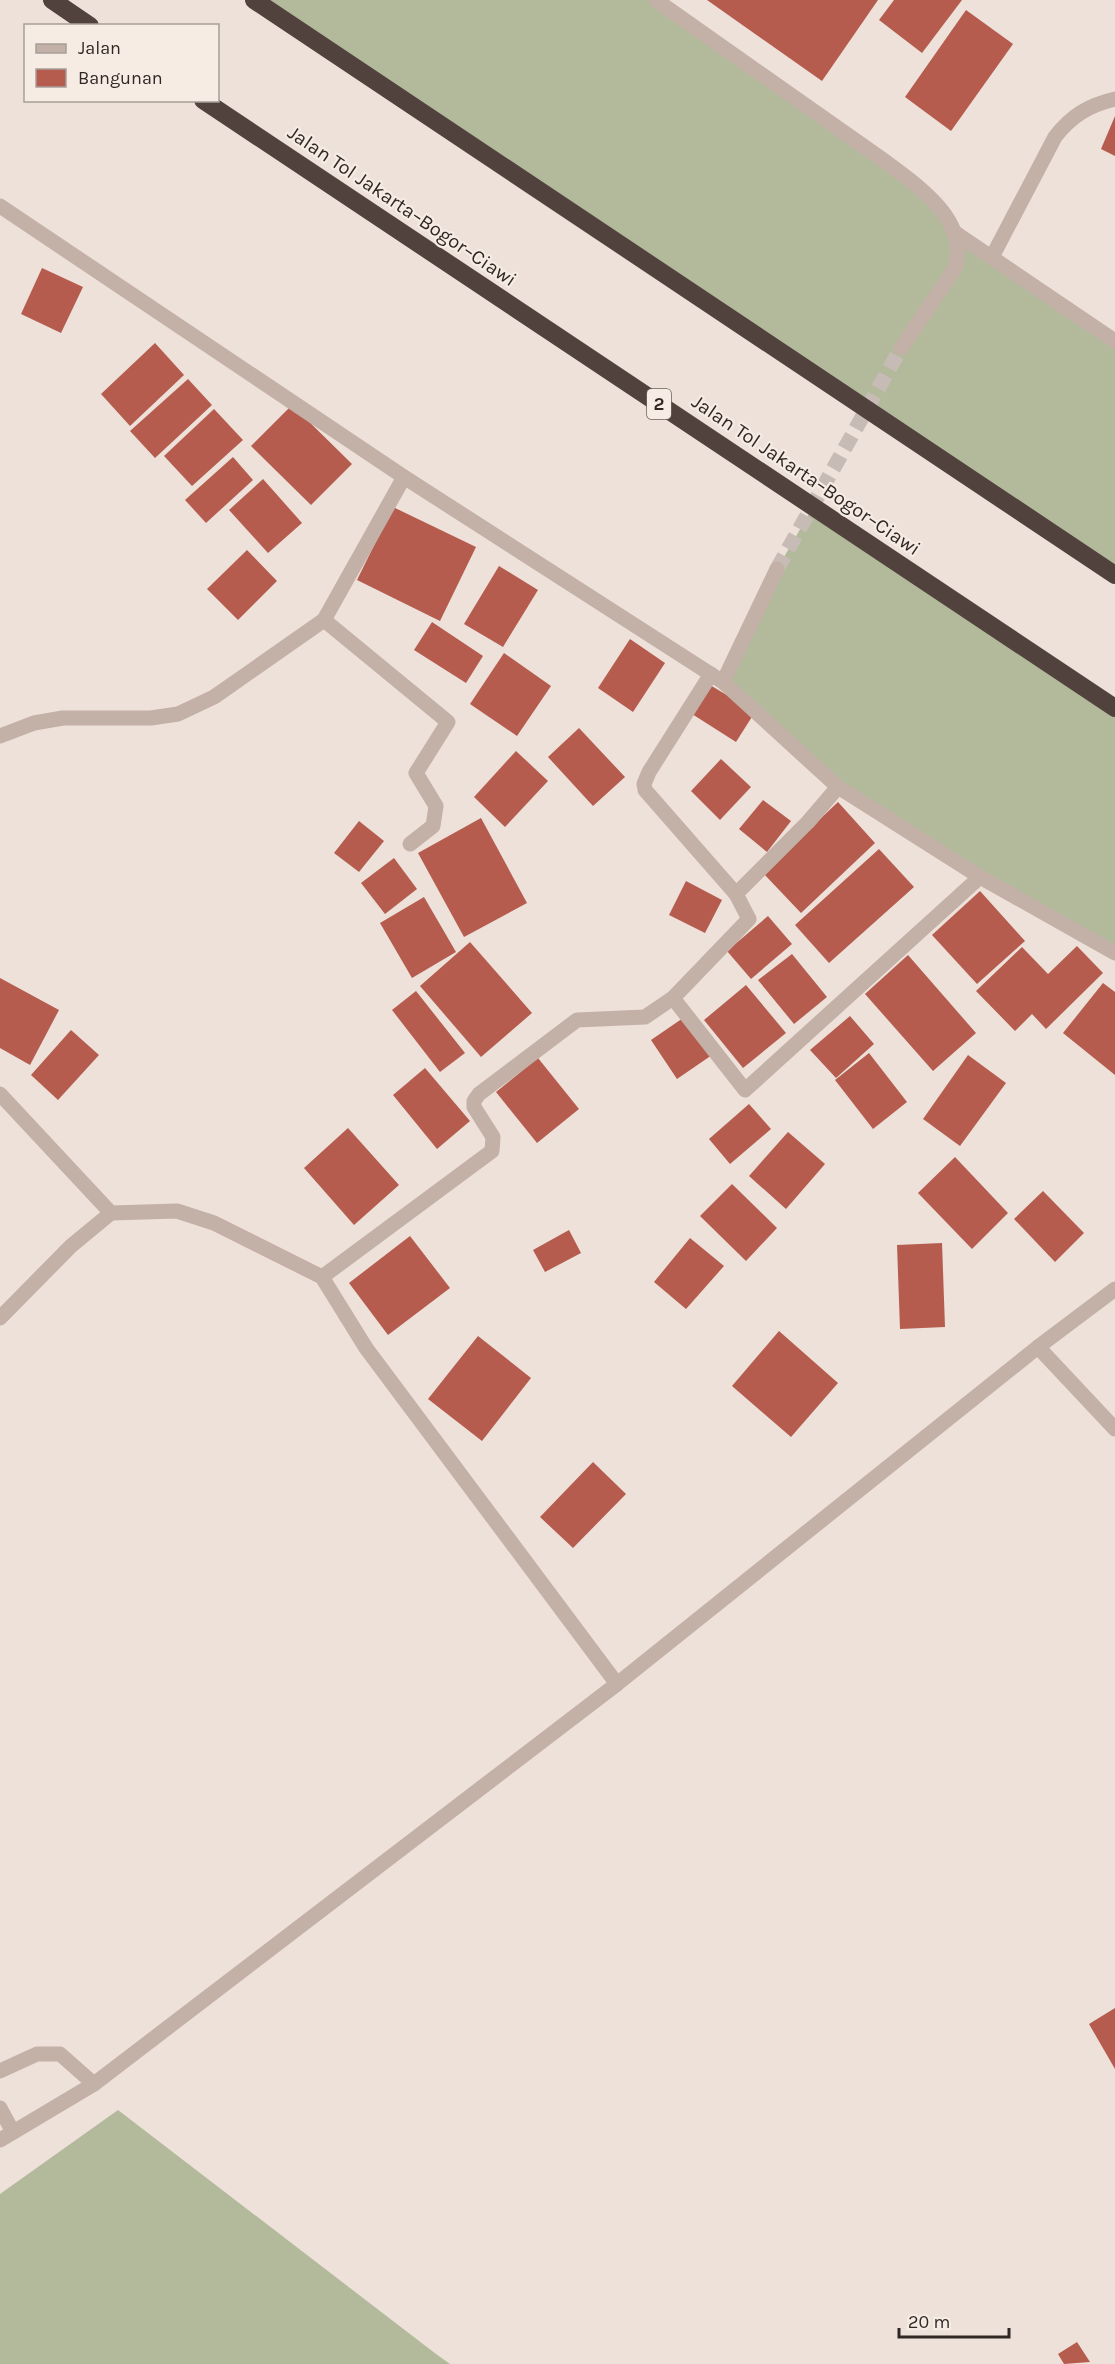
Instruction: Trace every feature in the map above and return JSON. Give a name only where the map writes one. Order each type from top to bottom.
[{"type":"highway","points":[[52,0],[87,24]]},
{"type":"highway","points":[[254,0],[1115,575]]},
{"type":"highway","name":"Jalan Tol Jakarta–Bogor–Ciawi","points":[[206,102],[1115,708]]},
{"type":"street","points":[[656,0],[922,190],[936,203],[954,232],[959,250],[954,270],[901,348]]},
{"type":"street","points":[[992,257],[1064,124],[1083,110],[1115,99]]},
{"type":"street","points":[[0,206],[404,477],[717,678],[838,787],[980,877],[1115,952]]},
{"type":"street","points":[[954,232],[1115,341]]},
{"type":"street","points":[[0,736],[34,723],[63,718],[151,718],[178,714],[214,697],[324,621],[404,477]]},
{"type":"street","points":[[322,1277],[492,1151],[493,1137],[474,1107],[474,1101],[479,1094],[577,1020],[645,1017],[673,998],[749,919],[736,894],[645,790],[644,784],[649,772],[717,678],[777,569]]},
{"type":"street","points":[[324,621],[448,723],[416,772],[436,806],[433,826],[410,844]]},
{"type":"street","points":[[736,894],[808,822],[838,787]]},
{"type":"street","points":[[673,998],[745,1090],[980,877]]},
{"type":"street","points":[[0,1094],[111,1213]]},
{"type":"street","points":[[0,1318],[72,1246],[111,1213],[177,1211],[214,1223],[322,1277],[366,1348],[617,1684]]},
{"type":"street","points":[[0,2108],[7,2136],[94,2084],[617,1684],[1115,1288]]},
{"type":"street","points":[[1038,1347],[1115,1429]]},
{"type":"street","points":[[0,2071],[38,2054],[60,2054],[94,2084]]},
{"type":"green space","points":[[254,0],[656,0],[923,190],[946,217],[1115,341],[1115,575]]},
{"type":"green space","points":[[813,507],[1115,708],[1115,947],[838,787],[723,682],[777,569]]},
{"type":"green space","points":[[118,2110],[450,2364],[0,2364],[0,2194]]},
{"type":"building","points":[[707,0],[878,0],[822,81]]},
{"type":"building","points":[[894,0],[962,0],[922,53],[879,20]]},
{"type":"building","points":[[966,10],[1013,44],[951,131],[905,97]]},
{"type":"building","points":[[1115,116],[1115,156],[1101,149]]},
{"type":"building","points":[[42,268],[83,287],[61,333],[21,314]]},
{"type":"building","points":[[155,343],[184,375],[130,426],[101,394]]},
{"type":"building","points":[[188,379],[212,405],[155,458],[130,431]]},
{"type":"building","points":[[292,405],[352,464],[311,505],[251,446]]},
{"type":"building","points":[[214,409],[243,440],[192,486],[164,456]]},
{"type":"building","points":[[233,457],[253,480],[206,523],[185,500]]},
{"type":"building","points":[[263,479],[302,523],[268,553],[229,510]]},
{"type":"building","points":[[393,507],[476,547],[440,621],[357,580]]},
{"type":"building","points":[[247,550],[277,581],[238,620],[207,589]]},
{"type":"building","points":[[499,566],[538,590],[503,647],[464,624]]},
{"type":"building","points":[[432,622],[483,656],[466,683],[414,650]]},
{"type":"building","points":[[630,639],[665,663],[633,712],[598,688]]},
{"type":"building","points":[[504,653],[551,686],[517,736],[470,704]]},
{"type":"building","points":[[710,685],[755,712],[736,742],[692,714]]},
{"type":"building","points":[[579,728],[625,777],[593,806],[548,757]]},
{"type":"building","points":[[516,751],[548,781],[505,827],[474,797]]},
{"type":"building","points":[[721,759],[751,787],[720,820],[691,791]]},
{"type":"building","points":[[763,800],[791,821],[767,852],[739,829]]},
{"type":"building","points":[[838,802],[875,843],[801,913],[763,873]]},
{"type":"building","points":[[481,818],[527,903],[464,937],[418,853]]},
{"type":"building","points":[[359,821],[384,841],[359,872],[334,853]]},
{"type":"building","points":[[879,849],[914,887],[829,963],[795,925]]},
{"type":"building","points":[[394,858],[417,889],[385,914],[361,883]]},
{"type":"building","points":[[686,881],[722,900],[705,933],[669,915]]},
{"type":"building","points":[[980,891],[1025,941],[977,984],[932,935]]},
{"type":"building","points":[[424,897],[456,952],[412,978],[380,923]]},
{"type":"building","points":[[768,916],[792,944],[751,979],[727,951]]},
{"type":"building","points":[[470,942],[532,1013],[481,1057],[420,986]]},
{"type":"building","points":[[1077,946],[1103,973],[1046,1029],[1032,1014],[1015,1031],[976,991],[1022,947],[1048,974]]},
{"type":"building","points":[[792,954],[827,997],[794,1024],[758,980]]},
{"type":"building","points":[[908,955],[976,1033],[933,1071],[865,994]]},
{"type":"building","points":[[0,978],[59,1010],[30,1065],[0,1048]]},
{"type":"building","points":[[1103,983],[1115,992],[1115,1075],[1063,1033]]},
{"type":"building","points":[[746,985],[786,1033],[743,1068],[704,1020]]},
{"type":"building","points":[[416,991],[465,1053],[440,1072],[392,1010]]},
{"type":"building","points":[[686,1016],[712,1055],[677,1079],[651,1040]]},
{"type":"building","points":[[850,1016],[874,1044],[836,1078],[810,1050]]},
{"type":"building","points":[[71,1030],[99,1055],[58,1100],[31,1075]]},
{"type":"building","points":[[869,1053],[907,1102],[873,1129],[835,1080]]},
{"type":"building","points":[[968,1055],[1006,1083],[960,1146],[923,1119]]},
{"type":"building","points":[[538,1058],[579,1109],[537,1143],[496,1092]]},
{"type":"building","points":[[425,1068],[470,1121],[437,1149],[393,1095]]},
{"type":"building","points":[[749,1104],[771,1129],[730,1164],[709,1139]]},
{"type":"building","points":[[348,1128],[399,1185],[354,1225],[304,1168]]},
{"type":"building","points":[[788,1132],[825,1164],[786,1209],[749,1176]]},
{"type":"building","points":[[955,1157],[1008,1213],[972,1249],[918,1193]]},
{"type":"building","points":[[732,1184],[777,1228],[746,1261],[700,1216]]},
{"type":"building","points":[[1043,1191],[1084,1233],[1055,1262],[1014,1219]]},
{"type":"building","points":[[569,1230],[581,1253],[545,1272],[533,1250]]},
{"type":"building","points":[[410,1236],[450,1288],[388,1335],[349,1283]]},
{"type":"building","points":[[690,1238],[724,1266],[686,1309],[654,1282]]},
{"type":"building","points":[[942,1243],[945,1327],[900,1329],[897,1245]]},
{"type":"building","points":[[779,1331],[838,1383],[791,1437],[732,1386]]},
{"type":"building","points":[[478,1336],[531,1378],[482,1441],[428,1399]]},
{"type":"building","points":[[593,1462],[626,1494],[573,1548],[540,1517]]},
{"type":"building","points":[[1115,2008],[1115,2069],[1089,2024]]},
{"type":"building","points":[[1077,2342],[1090,2362],[1064,2364],[1058,2354]]},
{"type":"tunnel","points":[[777,569],[901,348]]}]
